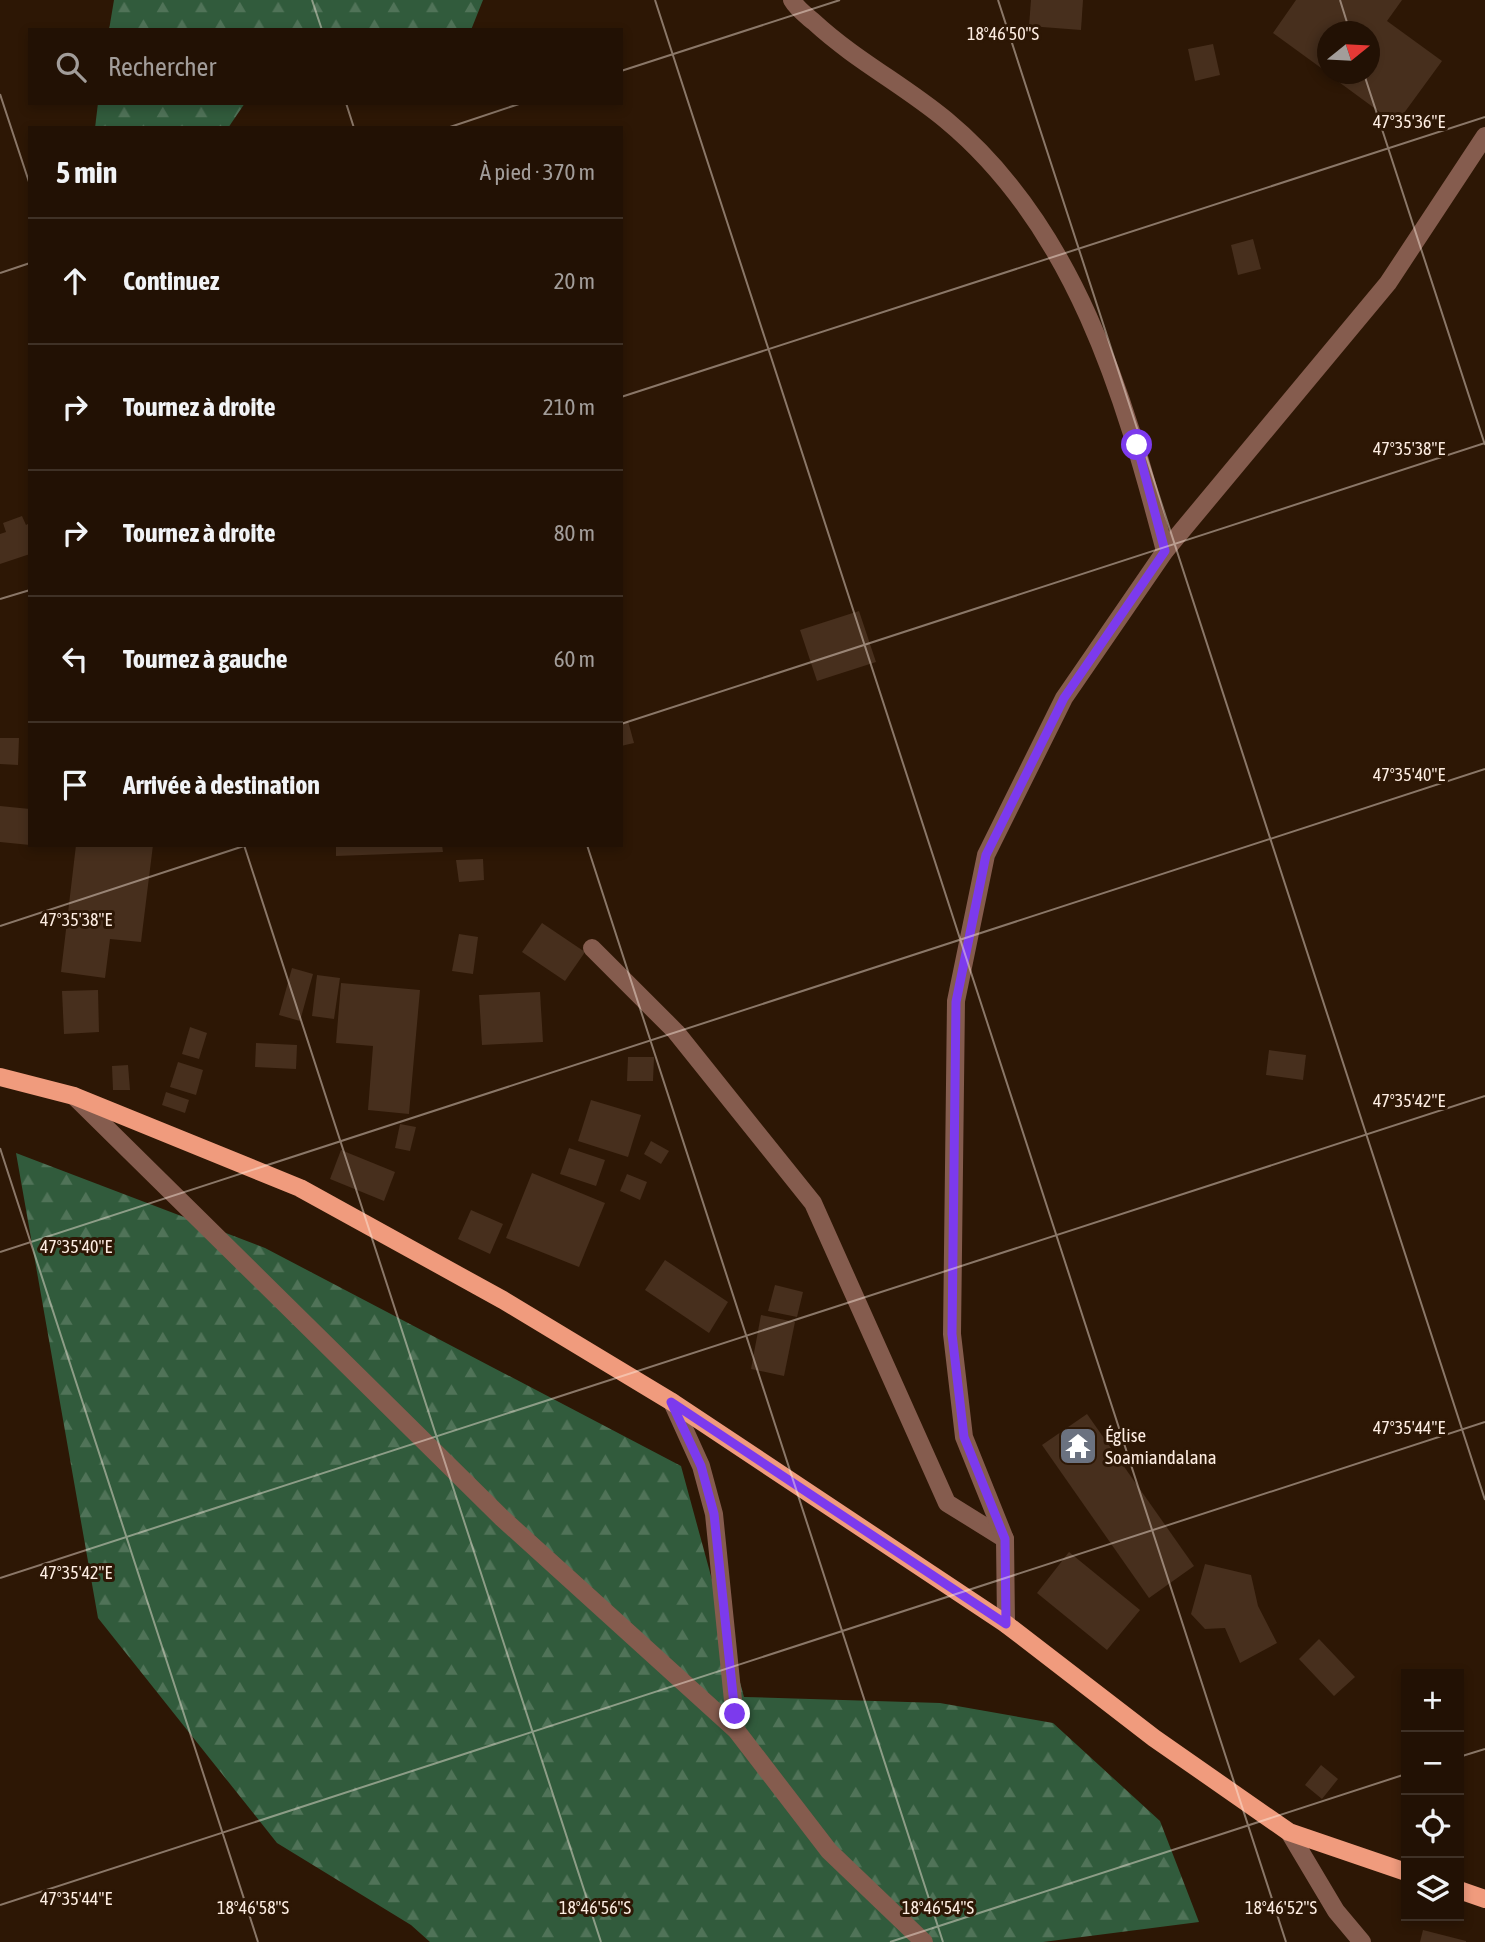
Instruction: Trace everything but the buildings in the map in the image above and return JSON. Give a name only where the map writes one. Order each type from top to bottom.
[{"type":"main road","points":[[0,1077],[74,1096],[300,1188],[503,1300],[671,1402],[1006,1624],[1154,1738],[1289,1832],[1401,1870]]},
{"type":"main road","points":[[1464,1892],[1485,1899]]},
{"type":"street","points":[[792,0],[839,46],[955,128],[991,162],[1047,234],[1079,294],[1137,445],[1165,551]]},
{"type":"street","points":[[1006,1624],[1005,1539],[964,1437],[952,1334],[956,1002],[986,855],[1064,698],[1165,551],[1388,283],[1485,136]]},
{"type":"street","points":[[592,948],[676,1032],[813,1203],[947,1503],[1005,1539]]},
{"type":"street","points":[[74,1096],[502,1518],[736,1730],[829,1851],[924,1942]]},
{"type":"street","points":[[671,1402],[701,1466],[714,1514],[736,1730]]},
{"type":"street","points":[[1289,1832],[1336,1911],[1362,1942]]},
{"type":"green space","points":[[114,0],[483,0],[472,28],[109,28]]},
{"type":"green space","points":[[98,105],[244,105],[229,126],[95,126]]},
{"type":"green space","points":[[16,1153],[265,1248],[681,1466],[744,1697],[940,1703],[1053,1723],[1160,1821],[1199,1922],[1043,1942],[430,1942],[411,1925],[277,1843],[98,1618]]},
{"type":"place","name":"Église Soamiandalana","points":[[1078,1446]]},
{"type":"route","points":[[735,1714],[714,1514],[701,1466],[671,1402],[1006,1624],[1005,1539],[964,1437],[952,1334],[956,1002],[986,855],[1064,698],[1165,551],[1137,445]]}]
